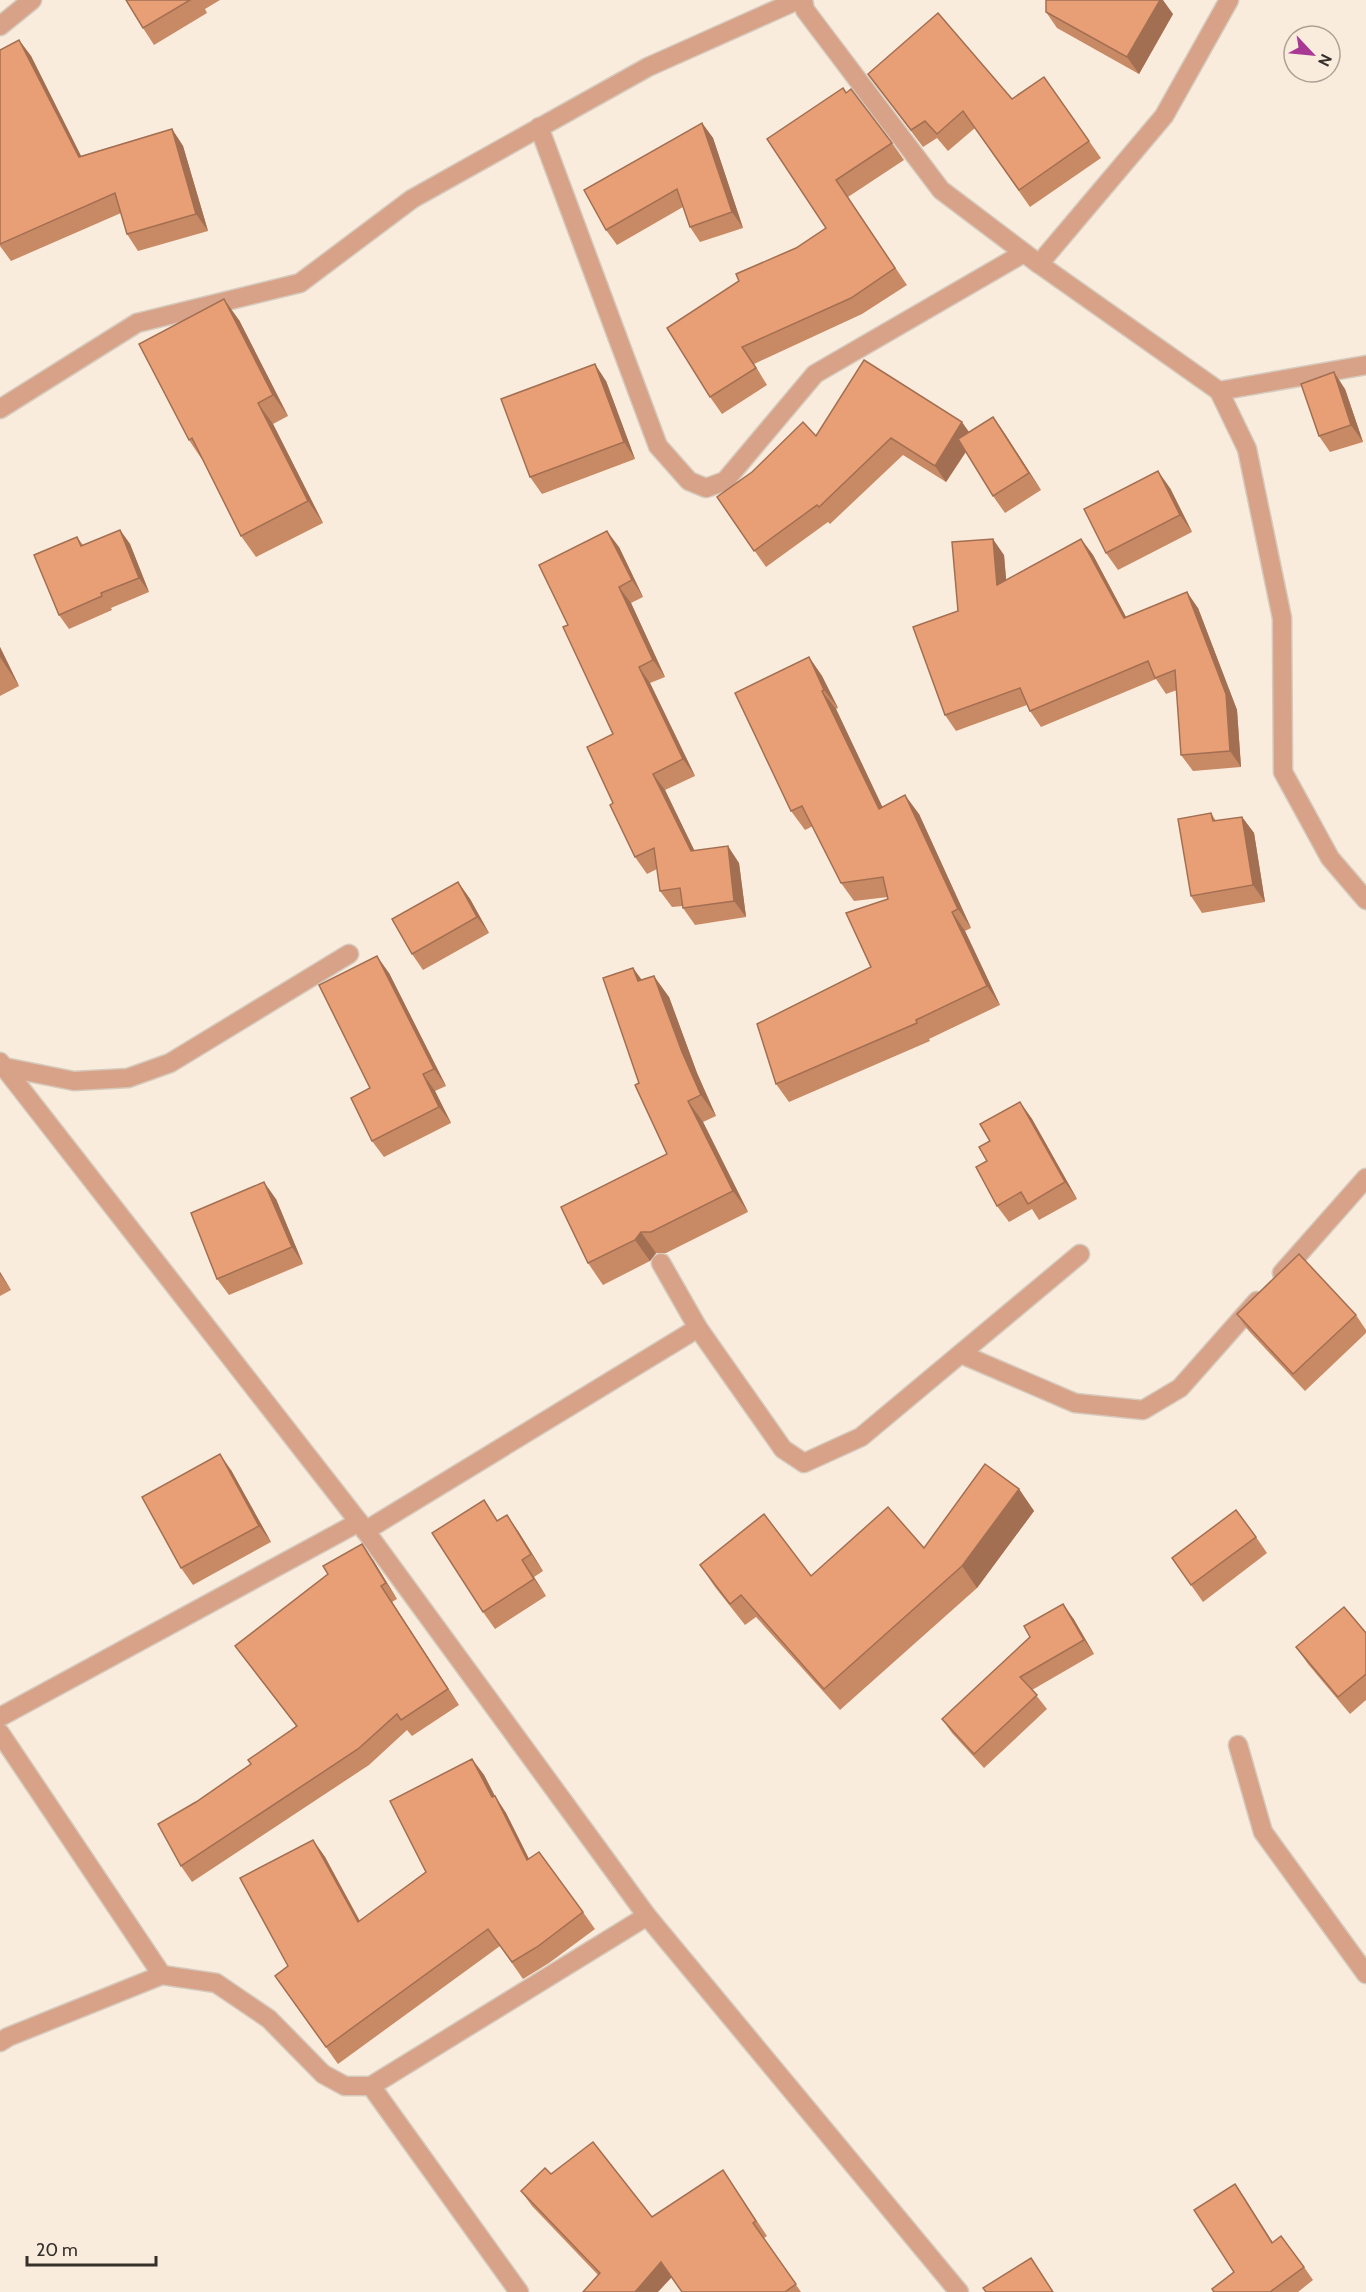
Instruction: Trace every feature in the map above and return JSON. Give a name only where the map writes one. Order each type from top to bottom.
[{"type":"street","points":[[0,26],[32,0]]},
{"type":"street","points":[[0,409],[137,323],[300,283],[412,199],[648,67],[798,0]]},
{"type":"street","points":[[803,0],[805,10],[941,190],[1039,264],[1219,391],[1247,449],[1282,618],[1283,772],[1330,858],[1366,900]]},
{"type":"street","points":[[1039,264],[1164,116],[1229,0]]},
{"type":"street","points":[[539,127],[658,446],[689,481],[706,488],[725,481],[815,374],[1024,253]]},
{"type":"street","points":[[1219,391],[1366,365]]},
{"type":"street","points":[[2,1064],[74,1081],[128,1078],[170,1063],[349,954]]},
{"type":"street","points":[[2,1064],[362,1527],[647,1916],[959,2292]]},
{"type":"street","points":[[961,1354],[1075,1403],[1143,1410],[1180,1388],[1366,1178]]},
{"type":"street","points":[[661,1263],[698,1328],[783,1449],[804,1463],[861,1437],[1080,1254]]},
{"type":"street","points":[[0,1717],[362,1527],[698,1328]]},
{"type":"street","points":[[0,1732],[162,1975]]},
{"type":"street","points":[[1238,1745],[1263,1832],[1366,1974]]},
{"type":"street","points":[[0,2042],[162,1975],[216,1983],[269,2019],[322,2074],[345,2086],[371,2086],[647,1916]]},
{"type":"street","points":[[371,2086],[519,2292]]},
{"type":"building","points":[[126,0],[190,0],[143,28]]},
{"type":"building","points":[[1046,0],[1160,0],[1127,57],[1046,12]]},
{"type":"building","points":[[938,13],[1012,99],[1044,77],[1089,141],[1019,190],[963,111],[937,134],[925,121],[911,130],[868,74]]},
{"type":"building","points":[[19,40],[79,157],[172,129],[196,214],[127,234],[115,193],[0,244],[0,50]]},
{"type":"building","points":[[843,88],[846,93],[851,89],[892,143],[836,180],[895,268],[851,298],[742,347],[756,368],[710,397],[667,328],[739,281],[736,274],[796,248],[826,228],[767,139]]},
{"type":"building","points":[[702,123],[732,212],[690,227],[677,189],[606,230],[584,190]]},
{"type":"building","points":[[224,299],[273,395],[258,403],[308,501],[241,536],[192,438],[189,440],[139,344]]},
{"type":"building","points":[[864,360],[962,422],[935,466],[891,438],[819,507],[817,505],[754,551],[717,497],[752,472],[803,422],[816,436]]},
{"type":"building","points":[[595,364],[624,442],[530,477],[501,399]]},
{"type":"building","points":[[1334,372],[1351,425],[1319,436],[1301,384]]},
{"type":"building","points":[[993,417],[1029,473],[993,496],[958,439]]},
{"type":"building","points":[[1158,471],[1180,515],[1106,553],[1084,509]]},
{"type":"building","points":[[120,530],[139,578],[101,593],[102,596],[59,615],[34,555],[77,537],[81,546]]},
{"type":"building","points":[[607,531],[632,580],[619,587],[653,660],[639,667],[683,759],[653,774],[691,851],[728,846],[734,901],[683,908],[680,888],[660,891],[654,848],[635,857],[610,805],[613,803],[587,747],[613,734],[563,627],[568,625],[539,565]]},
{"type":"building","points":[[993,539],[997,585],[1081,539],[1124,618],[1187,592],[1226,694],[1230,751],[1181,755],[1175,670],[1155,678],[1148,661],[1030,711],[1020,688],[945,715],[913,627],[958,611],[952,542]]},
{"type":"building","points":[[809,657],[824,690],[822,691],[879,809],[905,795],[958,909],[952,912],[987,986],[916,1020],[917,1023],[776,1084],[757,1024],[871,967],[846,913],[888,899],[883,877],[841,883],[802,806],[791,811],[735,693]]},
{"type":"building","points":[[1211,813],[1213,821],[1242,817],[1253,885],[1191,896],[1178,819]]},
{"type":"building","points":[[458,882],[477,917],[412,954],[392,919]]},
{"type":"building","points":[[377,956],[434,1069],[423,1074],[439,1107],[372,1141],[351,1098],[370,1088],[319,985]]},
{"type":"building","points":[[633,968],[638,981],[654,976],[682,1052],[701,1095],[688,1101],[733,1191],[651,1232],[641,1232],[635,1240],[588,1263],[561,1207],[667,1154],[635,1085],[639,1083],[603,978]]},
{"type":"building","points":[[1020,1102],[1065,1182],[1028,1204],[1021,1192],[997,1206],[976,1167],[987,1161],[979,1147],[990,1141],[980,1124]]},
{"type":"building","points":[[264,1182],[292,1247],[217,1279],[191,1213]]},
{"type":"building","points":[[1299,1254],[1356,1315],[1293,1374],[1237,1314]]},
{"type":"building","points":[[220,1454],[259,1526],[181,1568],[142,1497]]},
{"type":"building","points":[[985,1464],[1019,1489],[962,1566],[824,1689],[741,1595],[730,1604],[700,1565],[764,1514],[811,1576],[888,1507],[924,1548]]},
{"type":"building","points":[[484,1500],[497,1521],[507,1515],[531,1554],[522,1560],[534,1579],[483,1612],[432,1533]]},
{"type":"building","points":[[1236,1510],[1256,1537],[1191,1585],[1172,1558]]},
{"type":"building","points":[[362,1544],[386,1583],[381,1586],[448,1689],[401,1720],[397,1714],[358,1749],[181,1866],[158,1824],[196,1802],[251,1764],[248,1760],[297,1726],[235,1646],[328,1574],[323,1566]]},
{"type":"building","points":[[1063,1604],[1084,1640],[1020,1677],[1037,1695],[974,1754],[942,1719],[1030,1637],[1024,1626]]},
{"type":"building","points":[[1344,1607],[1366,1633],[1366,1674],[1338,1697],[1296,1647]]},
{"type":"building","points":[[472,1759],[492,1797],[495,1796],[527,1860],[539,1852],[583,1912],[537,1947],[512,1962],[488,1929],[326,2047],[275,1976],[288,1966],[240,1878],[313,1840],[358,1922],[426,1872],[390,1801]]},
{"type":"building","points":[[593,2142],[652,2217],[723,2170],[756,2221],[753,2223],[796,2284],[785,2292],[682,2292],[661,2262],[635,2292],[583,2292],[600,2273],[521,2191],[545,2168],[551,2174]]},
{"type":"building","points":[[1235,2184],[1272,2243],[1281,2236],[1304,2267],[1270,2292],[1214,2292],[1212,2289],[1234,2272],[1194,2210]]},
{"type":"building","points":[[1031,2258],[1053,2292],[986,2292],[983,2288]]}]
